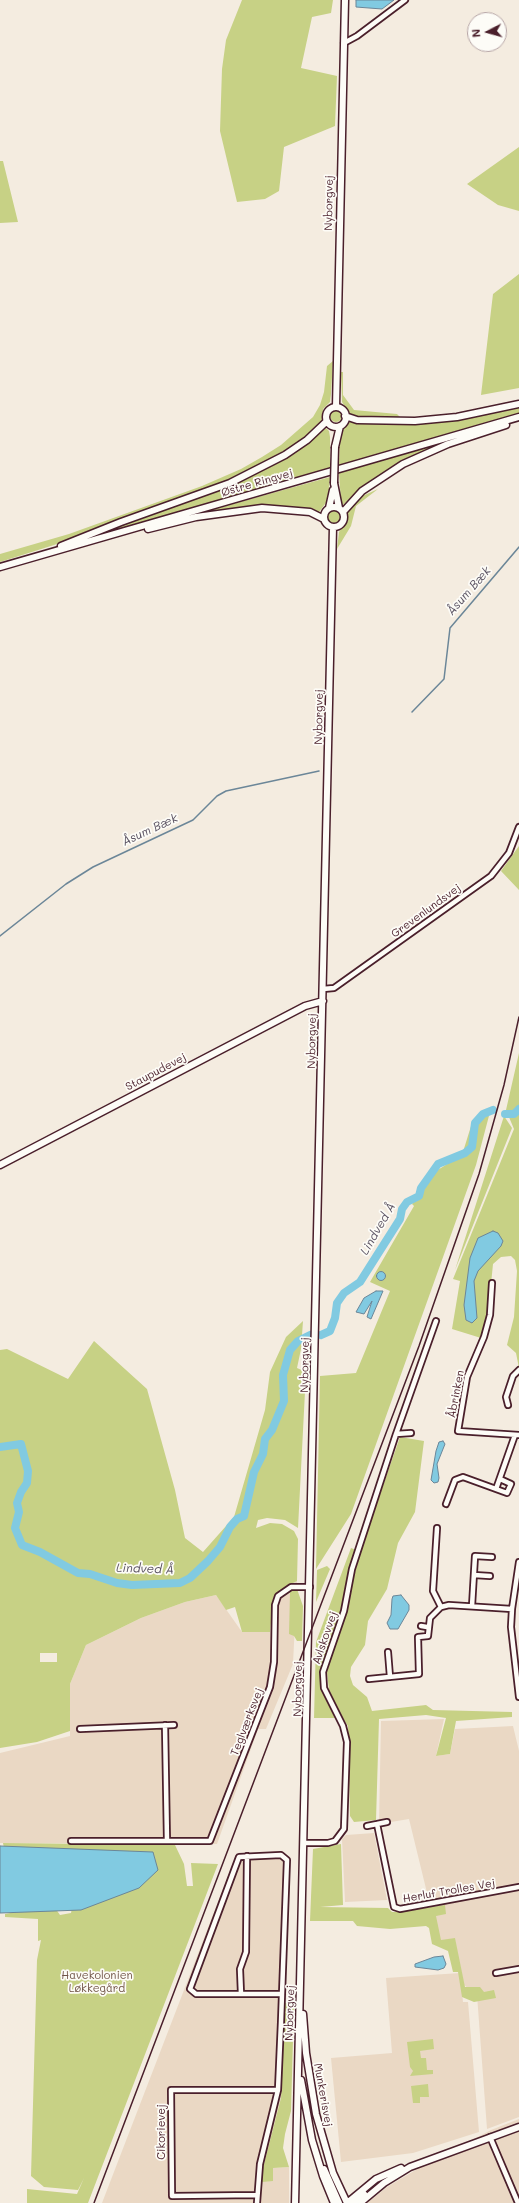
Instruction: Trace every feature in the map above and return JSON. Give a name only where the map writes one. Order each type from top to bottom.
[{"type":"main road","name":"Nyborgvej","points":[[336,407],[345,0]]},
{"type":"main road","points":[[335,447],[326,413],[332,408],[336,407],[342,409],[346,416],[358,420],[415,421],[457,417],[519,404]]},
{"type":"main road","points":[[324,519],[326,511],[329,508],[334,482],[335,447],[340,426],[346,416]]},
{"type":"main road","name":"Østre Ringvej","points":[[0,567],[519,417]]},
{"type":"main road","points":[[341,510],[362,491],[403,464],[448,444],[519,420]]},
{"type":"main road","points":[[31,558],[121,522],[230,483],[285,455],[329,424],[340,426]]},
{"type":"main road","points":[[116,534],[241,510],[285,509],[310,512],[324,519],[325,523],[333,527],[337,527],[343,521],[334,482]]},
{"type":"main road","points":[[329,508],[341,510]]},
{"type":"main road","name":"Nyborgvej","points":[[295,2203],[333,527]]},
{"type":"main road","name":"Staupudevej","points":[[0,1165],[304,1006],[323,1001]]},
{"type":"main road","name":"Munkerisvej","points":[[301,1985],[306,2054],[316,2114],[329,2162],[347,2203]]},
{"type":"main road","name":"Munkerisvej","points":[[298,2061],[312,2140],[322,2176],[334,2203]]},
{"type":"main road","points":[[347,2203],[368,2185],[388,2174],[519,2127]]},
{"type":"main road","points":[[312,2140],[339,2203]]},
{"type":"main road","points":[[360,2203],[384,2183],[410,2167],[431,2158]]},
{"type":"main road","points":[[354,2203],[388,2174]]},
{"type":"street","points":[[344,43],[357,36],[405,0]]},
{"type":"street","name":"Grevenlundsvej","points":[[323,989],[334,988],[491,876],[509,853],[519,827]]},
{"type":"street","name":"Åbrinken","points":[[492,1283],[490,1315],[484,1337],[467,1377],[458,1431],[517,1435],[496,1489]]},
{"type":"street","name":"Avlskovvej","points":[[304,1843],[328,1843],[335,1841],[344,1829],[347,1742],[343,1726],[324,1688],[323,1672],[344,1611],[352,1569],[396,1434],[436,1321]]},
{"type":"street","points":[[508,1405],[506,1397],[513,1376],[519,1370]]},
{"type":"street","points":[[396,1434],[411,1433]]},
{"type":"street","points":[[446,1504],[455,1480],[463,1477],[507,1493],[511,1484],[500,1479]]},
{"type":"street","points":[[437,1528],[432,1591],[441,1607]]},
{"type":"street","points":[[472,1606],[475,1556],[492,1557]]},
{"type":"street","points":[[519,1562],[512,1609],[519,1697]]},
{"type":"street","points":[[474,1575],[490,1576]]},
{"type":"street","name":"Teglværksvej","points":[[71,1841],[210,1841],[270,1687],[274,1662],[275,1605],[278,1596],[291,1587],[310,1587]]},
{"type":"street","points":[[369,1679],[419,1674],[418,1637],[428,1636],[427,1627],[432,1614],[441,1607],[449,1605],[512,1609]]},
{"type":"street","points":[[421,1626],[427,1627]]},
{"type":"street","points":[[388,1652],[390,1677]]},
{"type":"street","points":[[80,1729],[174,1725]]},
{"type":"street","points":[[166,1726],[167,1841]]},
{"type":"street","points":[[367,1826],[388,1822]]},
{"type":"street","name":"Herluf Trolles Vej","points":[[377,1824],[394,1907],[400,1909],[519,1888]]},
{"type":"street","points":[[257,2203],[260,2164],[278,2090],[282,1994],[287,1860],[281,1855],[239,1857],[190,1989],[196,1994],[282,1994]]},
{"type":"street","points":[[241,1994],[240,1969],[246,1952],[247,1856]]},
{"type":"street","points":[[496,1973],[519,1969]]},
{"type":"street","name":"Cikorievej","points":[[257,2195],[172,2196],[171,2090],[278,2090]]},
{"type":"street","points":[[490,2137],[518,2203]]},
{"type":"shaded area","points":[[297,1581],[293,1664],[266,1729],[258,1729],[217,1844],[0,1843],[0,1753],[70,1736],[70,1684],[86,1645],[141,1618],[185,1602],[216,1595],[242,1632],[270,1632],[273,1604],[277,1594],[285,1587]]},
{"type":"shaded area","points":[[444,1719],[436,1756],[450,1754],[455,1729],[513,1726],[519,1751],[519,2117],[487,2129],[477,1995],[464,1985],[455,1941],[439,1942],[409,1819],[379,1824],[381,1721]]},
{"type":"shaded area","points":[[374,1833],[387,1900],[345,1902],[342,1839],[346,1835]]},
{"type":"shaded area","points":[[280,1851],[287,1856],[290,1861],[281,2098],[262,2172],[262,2181],[273,2181],[273,2168],[289,2167],[289,2203],[102,2203],[236,1855]]},
{"type":"shaded area","points":[[460,1973],[463,2002],[468,2002],[479,2132],[413,2153],[341,2162],[331,2058],[392,2053],[386,1978]]},
{"type":"shaded area","points":[[519,2119],[519,2203],[367,2203],[387,2187],[419,2168],[491,2130]]},
{"type":"green space","points":[[242,0],[333,0],[331,13],[312,17],[301,68],[337,76],[335,126],[284,147],[279,191],[265,199],[237,202],[220,131],[222,69],[226,40]]},
{"type":"green space","points":[[519,147],[519,211],[498,205],[467,184]]},
{"type":"green space","points":[[0,161],[3,161],[18,222],[0,223]]},
{"type":"green space","points":[[519,274],[519,388],[481,395],[493,294]]},
{"type":"green space","points":[[333,361],[330,402],[323,409],[323,422],[315,430],[283,453],[233,479],[54,545],[0,562],[0,554],[69,534],[202,486],[241,469],[262,457],[281,445],[313,417],[320,405],[324,392],[327,366]]},
{"type":"green space","points":[[341,372],[343,372],[343,395],[354,410],[397,414],[401,418],[359,418],[350,414],[342,402]]},
{"type":"green space","points":[[519,406],[519,413],[339,465],[340,438],[342,431],[351,421],[405,423]]},
{"type":"green space","points":[[334,410],[338,410],[342,416],[338,422],[334,422],[330,418],[330,414]]},
{"type":"green space","points":[[326,428],[329,431],[330,437],[330,468],[106,533],[106,530],[250,477],[297,450]]},
{"type":"green space","points":[[445,442],[377,478],[355,493],[343,505],[341,502],[339,473]]},
{"type":"green space","points":[[330,477],[328,500],[319,512],[274,506],[197,514]]},
{"type":"green space","points":[[378,489],[356,506],[351,526],[337,549],[339,532],[347,521],[347,512],[358,498]]},
{"type":"green space","points":[[333,510],[338,512],[340,517],[338,522],[333,524],[328,522],[326,517],[328,512]]},
{"type":"green space","points":[[519,846],[519,890],[501,871]]},
{"type":"green space","points":[[519,1053],[519,1368],[516,1353],[507,1345],[514,1317],[517,1271],[515,1260],[511,1256],[501,1257],[493,1264],[488,1314],[481,1338],[452,1329],[460,1281],[453,1279],[514,1129],[506,1110]]},
{"type":"green space","points":[[490,1112],[476,1165],[351,1514],[316,1569],[320,1376],[356,1373],[390,1291],[370,1282],[414,1206],[412,1204],[436,1171],[462,1155],[472,1123]]},
{"type":"green space","points":[[504,1116],[512,1128],[455,1270]]},
{"type":"green space","points":[[303,1321],[301,1349],[297,1368],[306,1372],[298,1528],[285,1520],[267,1518],[258,1520],[256,1528],[270,1523],[282,1524],[294,1531],[298,1539],[297,1581],[285,1587],[277,1594],[273,1604],[270,1632],[242,1632],[235,1607],[226,1610],[216,1595],[185,1602],[141,1618],[86,1645],[70,1684],[70,1731],[37,1742],[0,1748],[0,1350],[7,1349],[68,1379],[94,1341],[147,1389],[175,1490],[185,1538],[203,1552],[234,1517],[265,1410],[270,1372],[286,1337]],"holes":[[[40,1653],[57,1653],[57,1662],[40,1662]]]},
{"type":"green space","points":[[400,1437],[424,1441],[415,1512],[398,1543],[387,1589],[368,1621],[365,1645],[351,1667],[350,1676],[353,1685],[367,1697],[372,1711],[426,1705],[433,1710],[512,1712],[512,1717],[456,1721],[450,1754],[436,1756],[446,1718],[426,1715],[379,1719],[376,1820],[354,1822],[350,1816],[348,1726],[337,1709],[329,1690],[327,1672],[364,1540]]},
{"type":"green space","points":[[351,1548],[356,1550],[350,1568],[342,1605],[320,1678],[321,1689],[335,1718],[314,1718],[316,1642]]},
{"type":"green space","points":[[327,1566],[330,1569],[316,1602],[317,1570]]},
{"type":"green space","points":[[292,1589],[297,1589],[303,1606],[302,1641],[297,1641],[294,1636],[289,1634],[290,1592]]},
{"type":"green space","name":"Havekolonien Løkkegård","points":[[3,1843],[175,1845],[184,1864],[187,1886],[193,1886],[191,1863],[218,1864],[88,2203],[27,2203],[27,2189],[77,2194],[84,2178],[78,2190],[44,2187],[31,2176],[37,1960],[41,1940],[38,1941],[38,1919],[5,1917],[5,1914],[53,1905],[60,1915],[71,1913],[73,1903],[4,1848]]},
{"type":"green space","points":[[341,1844],[343,1905],[320,1907],[388,1908],[392,1912],[399,1912],[445,1905],[446,1914],[436,1916],[441,1940],[455,1938],[465,1987],[480,1987],[484,1992],[494,1990],[496,1998],[474,2002],[462,1997],[458,1972],[453,1972],[448,1951],[432,1944],[429,1928],[426,1926],[390,1929],[357,1926],[353,1921],[310,1921],[313,1849]]},
{"type":"green space","points":[[285,2003],[294,2003],[291,2111],[283,2148],[289,2167],[273,2168],[273,2181],[262,2182],[262,2172],[281,2098]]},
{"type":"green space","points":[[433,2039],[434,2049],[420,2051],[421,2058],[426,2058],[427,2070],[433,2070],[433,2074],[410,2076],[413,2071],[410,2067],[407,2042]]},
{"type":"green space","points":[[428,2084],[429,2097],[420,2097],[420,2103],[413,2103],[411,2086]]},
{"type":"water","points":[[356,0],[394,0],[382,9],[356,7]]},
{"type":"water","points":[[493,1231],[498,1233],[503,1241],[501,1246],[478,1271],[474,1281],[477,1318],[472,1323],[466,1320],[464,1305],[470,1258],[478,1238]]},
{"type":"water","points":[[381,1271],[386,1276],[381,1281],[376,1276]]},
{"type":"water","points":[[376,1291],[383,1291],[371,1319],[367,1317],[372,1301],[364,1314],[356,1312],[364,1298]]},
{"type":"water","points":[[443,1441],[445,1444],[437,1464],[439,1478],[438,1482],[434,1483],[431,1480],[436,1451],[439,1442]]},
{"type":"water","points":[[401,1595],[409,1605],[409,1610],[398,1629],[390,1629],[387,1623],[391,1615],[392,1599],[393,1596]]},
{"type":"water","points":[[0,1846],[153,1852],[158,1870],[139,1888],[81,1910],[0,1913]]},
{"type":"water","points":[[443,1956],[446,1964],[444,1968],[438,1970],[415,1967],[415,1964],[434,1957]]},
{"type":"waterway","name":"Åsum Bæk","points":[[412,712],[444,679],[450,628],[519,547]]},
{"type":"waterway","name":"Åsum Bæk","points":[[0,936],[66,884],[93,867],[193,820],[217,796],[226,791],[319,771]]},
{"type":"waterway","name":"Lindved Å","points":[[505,1114],[514,1114],[519,1109]]},
{"type":"waterway","name":"Lindved Å","points":[[321,1335],[330,1331],[335,1318],[337,1303],[344,1293],[360,1282],[400,1219],[402,1209],[407,1202],[419,1196],[421,1188],[438,1164],[465,1153],[472,1147],[475,1123],[483,1114],[493,1110]]},
{"type":"waterway","name":"Lindved Å","points":[[0,1447],[21,1444],[28,1471],[27,1483],[21,1492],[17,1503],[19,1512],[15,1528],[22,1545],[40,1552],[78,1573],[90,1574],[117,1583],[132,1585],[180,1583],[190,1578],[208,1561],[220,1547],[230,1527],[237,1519],[244,1516],[254,1472],[263,1454],[265,1439],[272,1430],[284,1401],[283,1375],[290,1350],[298,1341],[310,1335]]},
{"type":"railway","points":[[94,2203],[419,1346],[479,1174],[504,1085],[519,1017]]}]
